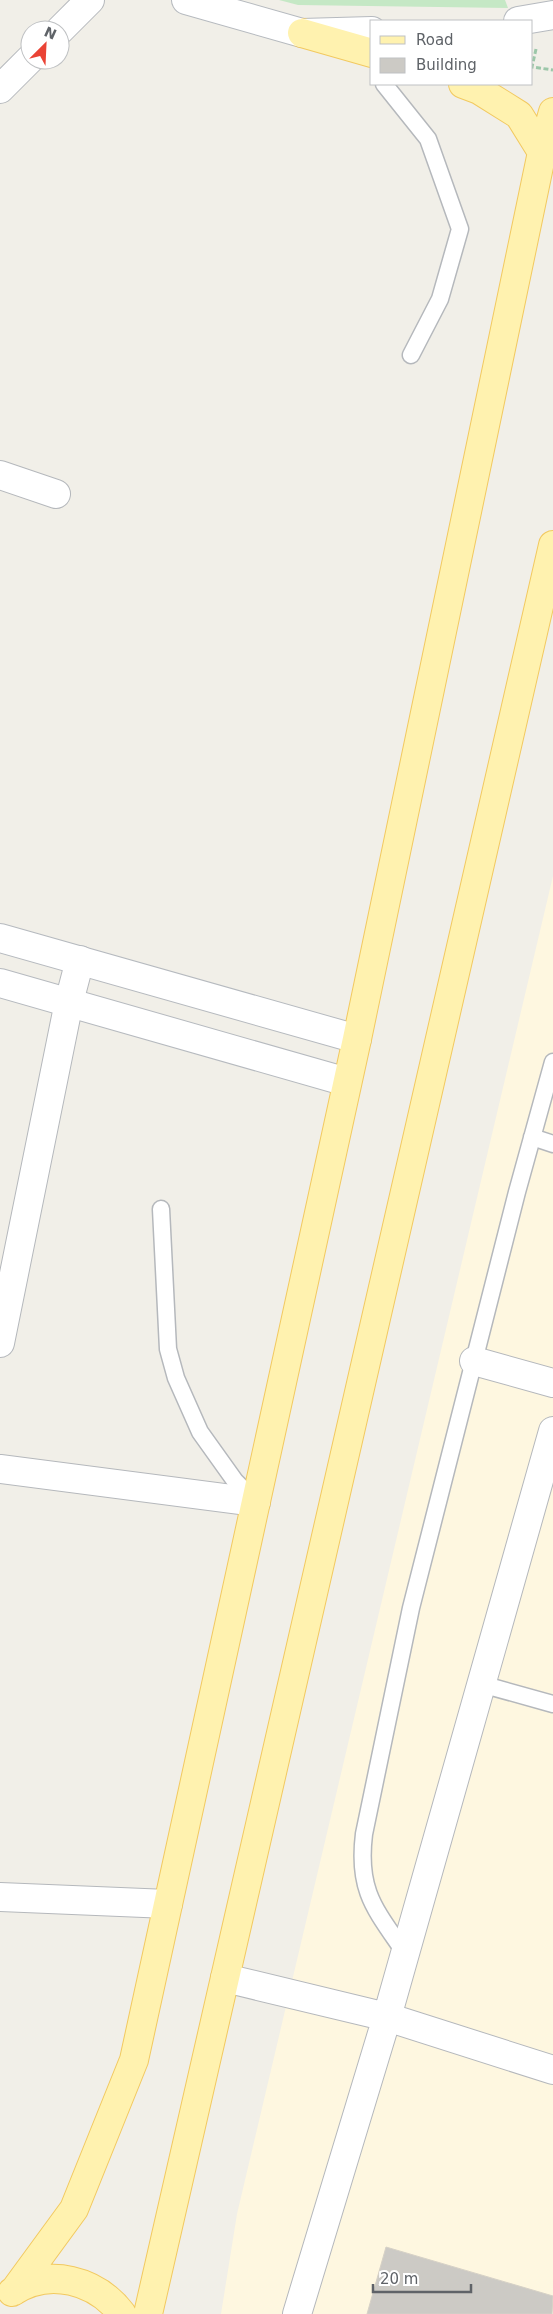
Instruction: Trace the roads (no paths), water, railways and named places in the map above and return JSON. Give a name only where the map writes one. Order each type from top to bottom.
[{"type":"main road","points":[[302,33],[368,50]]},
{"type":"main road","points":[[466,85],[479,90],[519,115],[542,152]]},
{"type":"main road","points":[[5,2296],[74,2209],[134,2060],[357,1040],[542,152],[553,112]]},
{"type":"main road","points":[[148,2314],[553,545]]},
{"type":"main road","points":[[5,2296],[38,2280],[63,2279],[89,2286],[111,2300],[122,2314]]},
{"type":"street","points":[[70,20],[90,0]]},
{"type":"street","points":[[186,0],[302,33]]},
{"type":"street","points":[[524,20],[553,15]]},
{"type":"street","points":[[0,89],[20,69]]},
{"type":"street","points":[[0,475],[56,494]]},
{"type":"street","points":[[0,938],[357,1040]]},
{"type":"street","points":[[0,1343],[69,1002],[80,960]]},
{"type":"street","points":[[0,982],[347,1082]]},
{"type":"street","points":[[474,1361],[553,1383]]},
{"type":"street","points":[[297,2314],[387,2017],[553,1431]]},
{"type":"street","points":[[0,1470],[256,1502]]},
{"type":"street","points":[[0,1897],[168,1904]]},
{"type":"street","points":[[225,1978],[387,2017],[553,2070]]},
{"type":"lane","points":[[385,85],[428,138],[460,229],[440,299],[411,355]]},
{"type":"lane","points":[[405,1953],[371,1903],[362,1872],[362,1853],[411,1608],[553,1062]]},
{"type":"lane","points":[[532,1138],[553,1144]]},
{"type":"lane","points":[[161,1209],[168,1349],[176,1378],[200,1432],[235,1481],[256,1502]]},
{"type":"lane","points":[[481,1684],[553,1704]]}]
